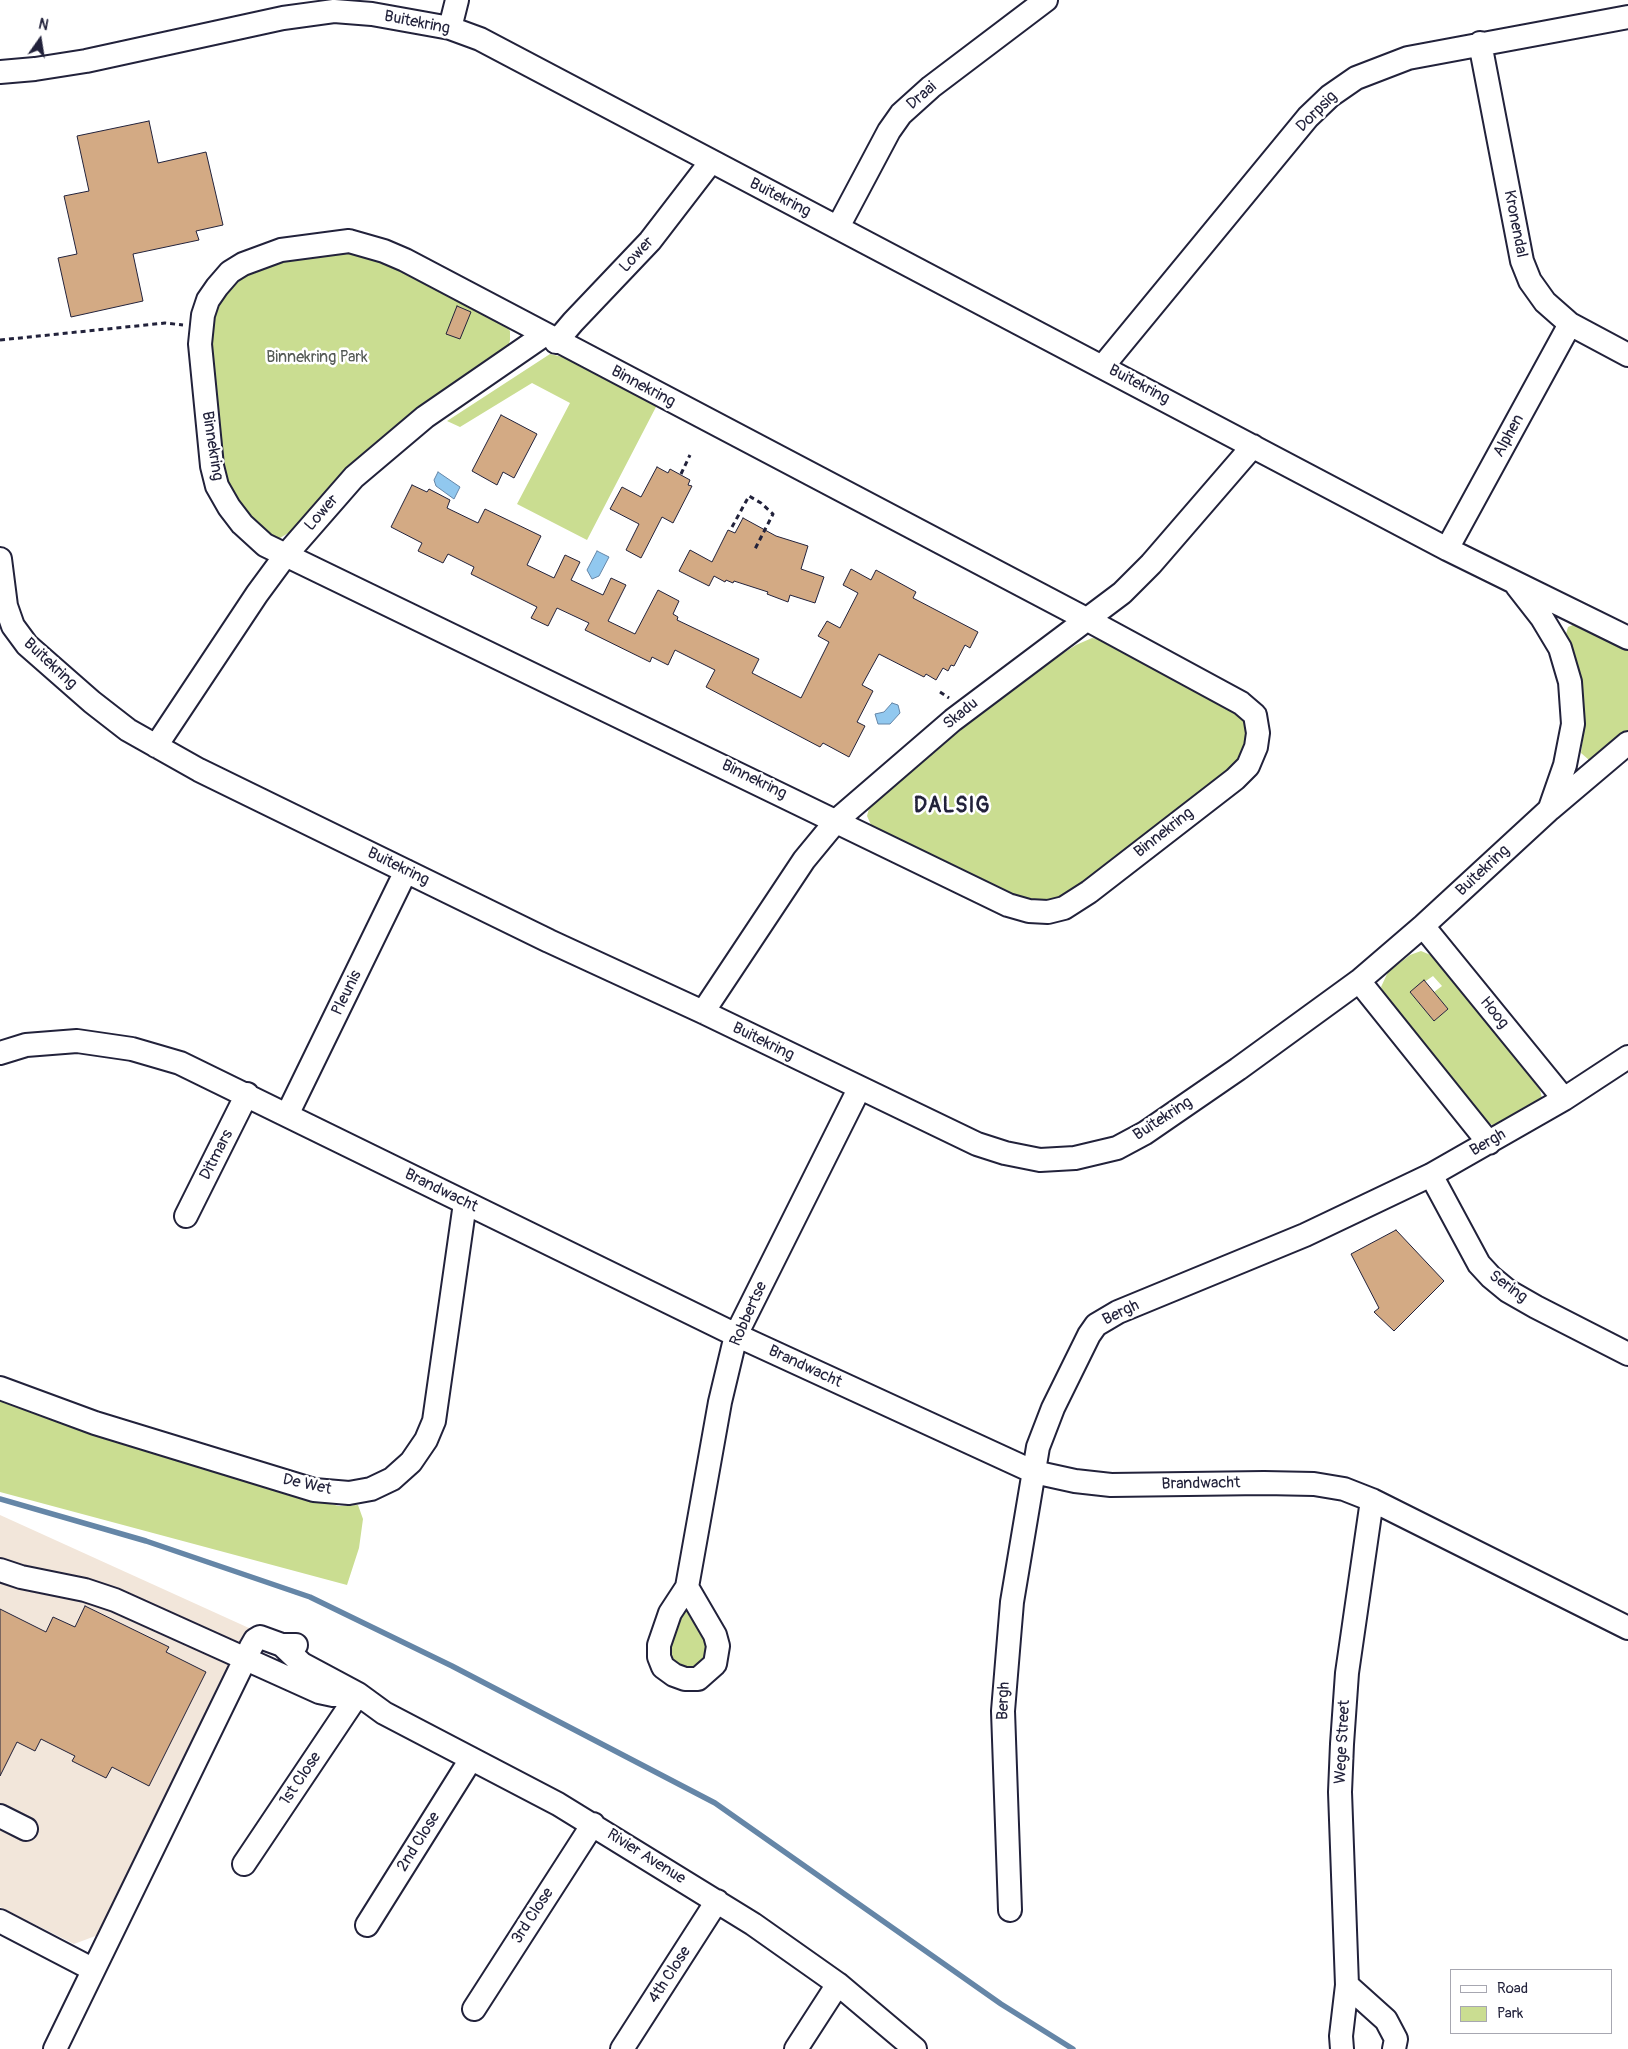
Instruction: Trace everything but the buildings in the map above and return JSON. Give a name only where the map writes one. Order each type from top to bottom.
[{"type":"street","points":[[450,28],[457,0]]},
{"type":"street","name":"Draai","points":[[838,227],[890,131],[902,114],[931,87],[1046,0]]},
{"type":"street","name":"Buitekring","points":[[0,72],[86,61],[283,18],[334,11],[372,14],[450,28],[480,39],[710,162],[1103,366],[1447,549],[1628,638]]},
{"type":"street","name":"Dorpsig","points":[[1103,366],[1308,118],[1330,96],[1356,78],[1408,58],[1480,43],[1628,17]]},
{"type":"street","name":"Kronendal","points":[[1480,43],[1522,261],[1530,281],[1544,302],[1570,324],[1628,355]]},
{"type":"street","name":"Lower","points":[[156,746],[257,594],[286,556],[354,477],[425,417],[572,322],[650,241],[710,162]]},
{"type":"street","name":"Binnekring","points":[[349,241],[384,251],[405,260],[550,338],[1088,620],[1242,703],[1255,715],[1258,732],[1256,747],[1248,766],[1235,779],[1089,892],[1064,908],[1048,912],[1029,911],[1008,904],[286,556],[265,545],[242,524],[217,486],[212,466],[200,344],[201,327],[208,300],[216,286],[230,272],[243,264],[281,250],[349,241]]},
{"type":"street","name":"Alphen","points":[[1447,549],[1570,324]]},
{"type":"street","name":"Skadu","points":[[703,1012],[804,860],[837,820],[953,720],[1122,593],[1151,564],[1253,446]]},
{"type":"street","name":"Buitekring","points":[[0,559],[6,606],[13,626],[27,645],[92,702],[128,730],[199,770],[406,872],[703,1012],[860,1089],[977,1144],[1040,1160],[1075,1158],[1117,1148],[1145,1133],[1359,981],[1423,926],[1550,809],[1628,743]]},
{"type":"street","name":"Buitekring","points":[[1514,583],[1542,618],[1560,648],[1570,682],[1573,724],[1565,765],[1550,809]]},
{"type":"street","name":"Pleunis","points":[[287,1115],[406,872]]},
{"type":"street","name":"Hoog","points":[[1423,926],[1564,1099]]},
{"type":"street","points":[[1359,981],[1489,1143]]},
{"type":"street","name":"Brandwacht","points":[[0,1053],[26,1045],[77,1042],[132,1049],[180,1062],[736,1335],[1034,1472],[1075,1481],[1111,1485],[1314,1484],[1344,1489],[1372,1500],[1628,1628]]},
{"type":"street","name":"Bergh","points":[[1010,1910],[1003,1711],[1012,1602],[1038,1447],[1053,1408],[1089,1335],[1106,1318],[1305,1235],[1431,1175],[1564,1099],[1628,1057]]},
{"type":"street","name":"Robbertse","points":[[687,1587],[720,1402],[736,1335],[860,1089]]},
{"type":"street","name":"Ditmars","points":[[186,1216],[247,1094]]},
{"type":"street","name":"Sering","points":[[1431,1175],[1479,1264],[1491,1277],[1508,1291],[1536,1307],[1628,1354]]},
{"type":"street","name":"De Wet","points":[[0,1388],[95,1423],[314,1490],[349,1493],[371,1489],[392,1479],[410,1462],[426,1440],[434,1421],[466,1203]]},
{"type":"street","name":"Wege Street","points":[[1342,2049],[1341,2036],[1347,1985],[1341,1810],[1342,1744],[1347,1673],[1372,1500]]},
{"type":"street","points":[[0,1570],[21,1577],[85,1590],[115,1600],[246,1657],[319,1692],[333,1695],[358,1694]]},
{"type":"street","name":"Rivier Avenue","points":[[246,1657],[255,1640],[260,1637],[282,1645],[300,1645],[329,1662],[342,1674],[358,1694],[384,1713],[593,1824],[753,1924],[838,1984],[915,2049]]},
{"type":"street","points":[[55,2049],[92,1969],[246,1657]]},
{"type":"street","name":"1st Close","points":[[244,1864],[358,1694]]},
{"type":"street","name":"2nd Close","points":[[367,1925],[471,1759]]},
{"type":"street","points":[[0,1816],[26,1829]]},
{"type":"street","name":"3rd Close","points":[[474,2009],[593,1824]]},
{"type":"street","name":"4th Close","points":[[622,2049],[717,1902]]},
{"type":"street","points":[[0,1921],[92,1969]]},
{"type":"street","points":[[796,2049],[838,1984]]},
{"type":"street","points":[[1347,1985],[1386,2020],[1396,2039],[1394,2049]]},
{"type":"path","points":[[0,340],[165,323],[201,327]]},
{"type":"path","points":[[681,474],[690,455]]},
{"type":"path","points":[[732,527],[749,496],[761,503],[772,514],[755,549]]},
{"type":"shaded area","points":[[0,1515],[260,1633],[106,1932],[74,1944],[0,1907]]},
{"type":"green space","name":"Binnekring Park","points":[[336,251],[377,256],[505,325],[510,331],[510,340],[508,347],[490,362],[426,401],[402,421],[328,488],[290,532],[280,538],[272,538],[266,535],[226,487],[210,351],[213,310],[235,280],[260,266]]},
{"type":"green space","points":[[550,354],[567,358],[657,405],[587,540],[517,504],[570,403],[532,383],[460,427],[447,421]]},
{"type":"green space","points":[[1575,624],[1628,648],[1628,732],[1597,760],[1589,760],[1581,753],[1584,729],[1582,681],[1566,634],[1568,627]]},
{"type":"green space","points":[[1092,638],[1100,639],[1213,696],[1249,722],[1245,759],[1160,830],[1054,902],[1021,900],[872,827],[867,816],[871,801],[1006,690],[1076,645]]},
{"type":"green space","points":[[1421,951],[1433,956],[1540,1090],[1542,1098],[1535,1106],[1508,1125],[1494,1126],[1484,1120],[1389,1003],[1381,987],[1388,972],[1410,955]],"holes":[[[1433,976],[1442,986],[1434,992],[1448,1009],[1434,1021],[1410,992]]]},
{"type":"green space","points":[[0,1400],[92,1434],[281,1492],[339,1506],[358,1505],[363,1519],[359,1548],[347,1585],[0,1492]]},
{"type":"green space","points":[[680,1607],[684,1607],[707,1646],[707,1656],[695,1669],[677,1666],[670,1654]]},
{"type":"water","points":[[438,472],[460,487],[454,499],[436,486],[434,480]]},
{"type":"water","points":[[597,551],[609,557],[599,576],[592,579],[587,570]]},
{"type":"water","points":[[892,703],[898,705],[900,713],[890,724],[878,724],[875,714],[884,712]]},
{"type":"waterway","points":[[0,1499],[146,1541],[310,1597],[452,1666],[715,1803],[1001,2004],[1073,2049]]},
{"type":"district","name":"DALSIG","points":[[952,807]]}]
